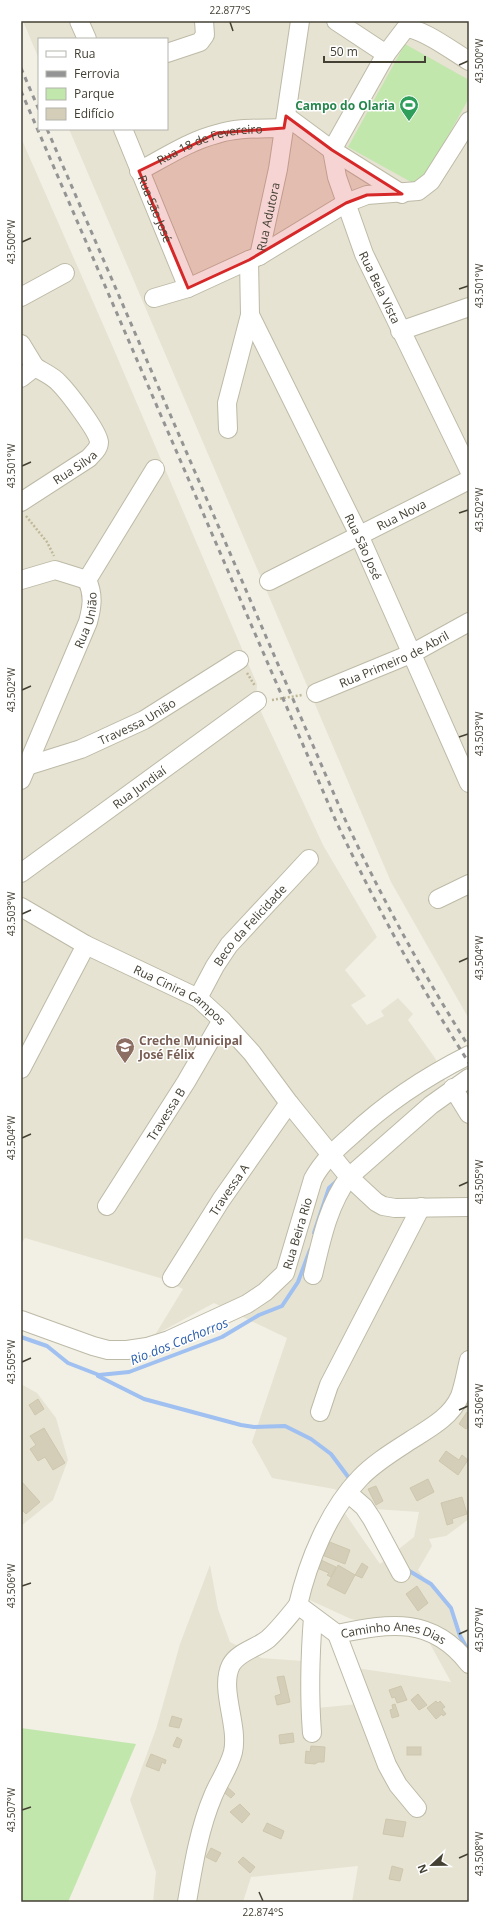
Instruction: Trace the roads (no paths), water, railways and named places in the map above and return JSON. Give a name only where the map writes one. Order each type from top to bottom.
[{"type":"street","points":[[79,21],[87,38]]},
{"type":"street","points":[[168,53],[200,42],[205,36],[204,21]]},
{"type":"street","name":"Rua Adutora","points":[[228,429],[227,402],[250,315],[254,258],[278,169],[300,21]]},
{"type":"street","points":[[336,21],[386,54]]},
{"type":"street","points":[[332,150],[386,54],[405,29],[410,28],[423,33],[469,61]]},
{"type":"street","points":[[154,298],[188,288],[254,258],[346,203],[367,196],[418,192],[431,181],[469,121]]},
{"type":"street","points":[[285,122],[402,194]]},
{"type":"street","name":"Rua 18 de Fevereiro","points":[[139,171],[196,141],[217,133],[285,122]]},
{"type":"street","name":"Rua São José","points":[[123,130],[188,288]]},
{"type":"street","name":"Rua Bela Vista","points":[[332,150],[337,177],[364,254],[468,481]]},
{"type":"street","points":[[21,297],[64,273]]},
{"type":"street","points":[[400,331],[469,307]]},
{"type":"street","name":"Rua São José","points":[[250,315],[359,534],[413,653],[469,783]]},
{"type":"street","points":[[21,344],[36,368],[21,378]]},
{"type":"street","name":"Rua Silva","points":[[23,508],[89,458],[97,450],[99,443],[96,435],[69,394],[58,381],[36,368]]},
{"type":"street","name":"Rua União","points":[[24,773],[88,622],[92,604],[92,593],[87,580],[155,469]]},
{"type":"street","name":"Rua Nova","points":[[269,581],[359,534],[468,481]]},
{"type":"street","points":[[21,580],[55,570],[87,580]]},
{"type":"street","name":"Rua Primeiro de Abril","points":[[316,693],[413,653],[469,622]]},
{"type":"street","name":"Travessa União","points":[[24,773],[144,720],[239,660]]},
{"type":"street","name":"Rua Jundiaí","points":[[21,874],[261,700]]},
{"type":"street","name":"Beco da Felicidade","points":[[198,998],[215,966],[229,945],[309,859]]},
{"type":"street","points":[[438,899],[469,884]]},
{"type":"street","name":"Rua Cinira Campos","points":[[21,907],[86,945],[198,998],[222,1020],[252,1052],[289,1103],[348,1175],[382,1206],[395,1208],[469,1207]]},
{"type":"street","points":[[21,1069],[86,945]]},
{"type":"street","name":"Travessa B","points":[[107,1206],[186,1082],[222,1020]]},
{"type":"street","name":"Rua Beira Rio","points":[[21,1320],[92,1346],[108,1350],[127,1350],[147,1347],[169,1340],[247,1304],[265,1292],[285,1273],[313,1180],[320,1168],[333,1157],[374,1114],[401,1094],[469,1055]]},
{"type":"street","points":[[312,1275],[331,1211],[348,1175],[453,1088],[469,1078]]},
{"type":"street","points":[[453,1088],[469,1114]]},
{"type":"street","name":"Travessa A","points":[[172,1278],[221,1200],[289,1103]]},
{"type":"street","points":[[320,1412],[329,1385],[421,1207]]},
{"type":"street","points":[[188,1902],[206,1815],[213,1795],[229,1765],[233,1751],[234,1738],[227,1684],[228,1672],[232,1663],[267,1639],[298,1604],[311,1560],[325,1530],[353,1486],[410,1440],[440,1422],[452,1409],[460,1396],[469,1360]]},
{"type":"street","points":[[353,1486],[401,1573]]},
{"type":"street","name":"Caminho Anes Dias","points":[[298,1604],[337,1634],[360,1629],[411,1626],[425,1630],[438,1636],[456,1648],[469,1664]]},
{"type":"street","points":[[312,1733],[310,1707],[310,1648],[313,1617]]},
{"type":"street","points":[[337,1634],[387,1765],[398,1785],[417,1808]]},
{"type":"waterway","name":"Rio dos Cachorros","points":[[314,1233],[329,1188],[338,1180]]},
{"type":"waterway","name":"Rio dos Cachorros","points":[[21,1337],[47,1346],[68,1363],[99,1375],[129,1372],[222,1337],[259,1315],[282,1306],[298,1282],[310,1250]]},
{"type":"waterway","points":[[98,1376],[144,1399],[241,1425],[254,1427],[285,1426],[311,1439],[331,1454],[352,1482]]},
{"type":"waterway","points":[[406,1569],[431,1584],[451,1608],[460,1636],[469,1652]]},
{"type":"railway","points":[[21,68],[38,108]]},
{"type":"railway","points":[[21,91],[335,819],[398,944],[469,1063]]},
{"type":"railway","points":[[47,130],[343,815],[402,933],[469,1047]]},
{"type":"place","name":"Campo do Olaria","points":[[409,122]]},
{"type":"place","name":"Creche Municipal José Félix","points":[[125,1064]]}]
